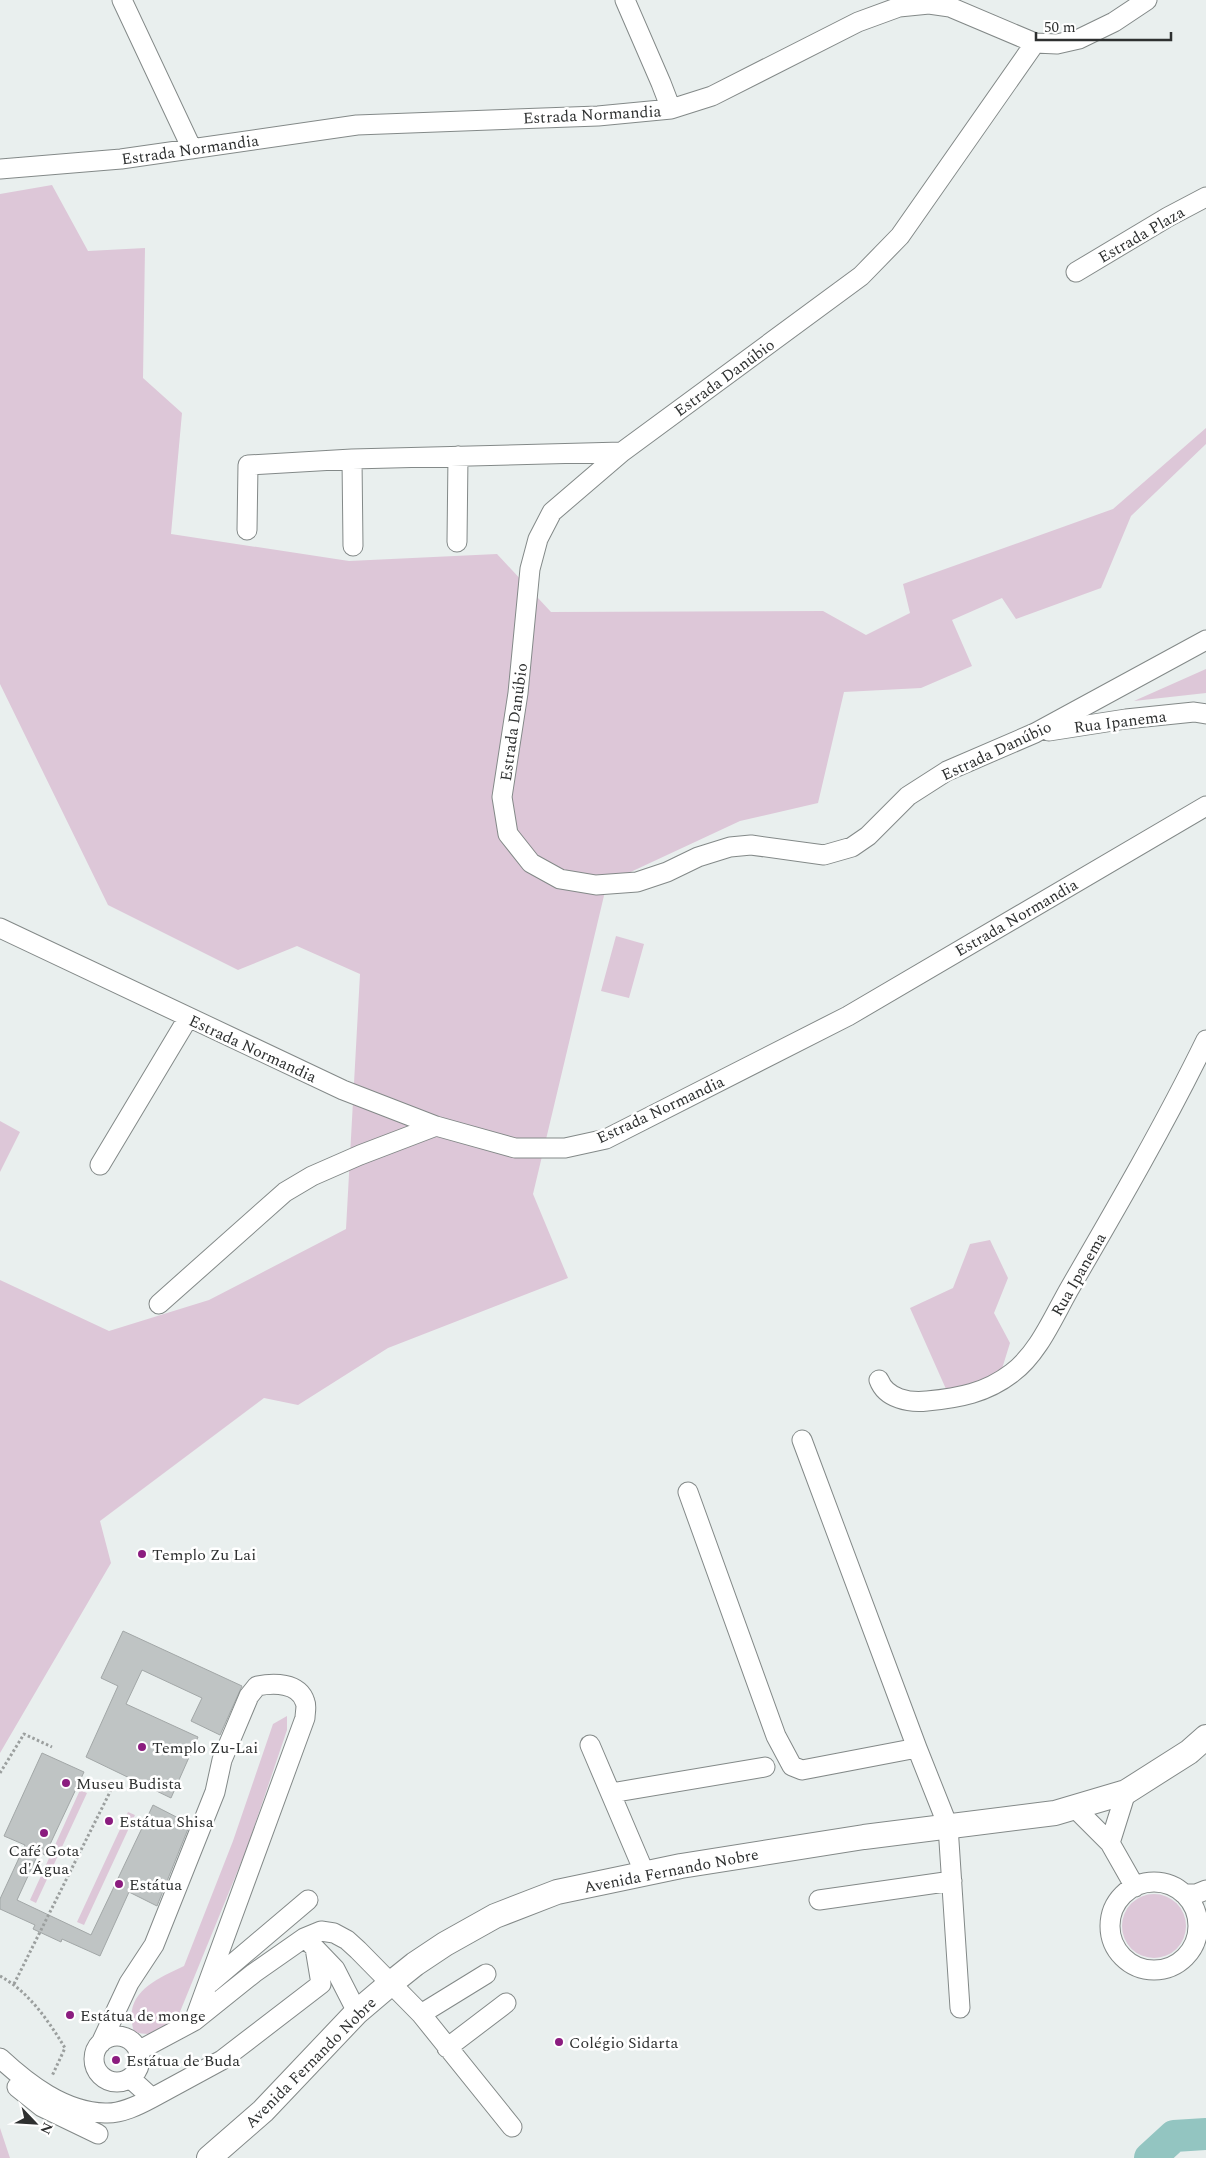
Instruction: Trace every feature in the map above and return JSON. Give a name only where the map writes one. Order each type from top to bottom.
[{"type":"main road","name":"Avenida Fernando Nobre","points":[[209,2158],[263,2111],[357,2012],[390,1984],[445,1944],[495,1916],[557,1892],[645,1874],[864,1837],[1055,1813],[1075,1808],[1126,1792],[1189,1752],[1206,1737]]},
{"type":"street","points":[[122,0],[192,149]]},
{"type":"street","points":[[625,0],[658,74],[670,109]]},
{"type":"street","name":"Estrada Normandia","points":[[0,169],[121,160],[356,125],[598,116],[670,109],[712,96],[858,22],[899,7],[929,4],[950,8],[1035,43],[1057,44],[1079,39],[1114,22],[1147,0]]},
{"type":"street","name":"Estrada Danúbio","points":[[1035,43],[900,236],[861,276],[622,452],[552,512],[538,539],[530,569],[518,693],[502,797],[508,834],[531,863],[560,878],[596,885],[618,885],[637,882],[667,872],[698,857],[730,847],[751,845],[824,855],[852,847],[868,836],[908,796],[947,771],[1035,733],[1206,640]]},
{"type":"street","name":"Estrada Plaza","points":[[1076,272],[1168,217],[1206,197]]},
{"type":"street","points":[[247,530],[248,465],[458,456],[622,452]]},
{"type":"street","points":[[457,542],[458,456]]},
{"type":"street","points":[[352,460],[353,546]]},
{"type":"street","name":"Rua Ipanema","points":[[1035,733],[1126,719],[1194,712],[1206,714]]},
{"type":"street","name":"Estrada Normandia","points":[[0,928],[343,1090],[436,1126],[515,1148],[565,1148],[606,1139],[848,1016],[1206,806]]},
{"type":"street","points":[[100,1165],[188,1018]]},
{"type":"street","name":"Rua Ipanema","points":[[879,1380],[882,1387],[893,1396],[902,1400],[923,1402],[960,1398],[983,1390],[1012,1373],[1031,1354],[1179,1096],[1206,1040]]},
{"type":"street","points":[[159,1304],[285,1192],[312,1176],[352,1158],[436,1126]]},
{"type":"street","points":[[802,1440],[948,1826],[960,2008]]},
{"type":"street","points":[[688,1492],[776,1736],[792,1766],[802,1770],[917,1748]]},
{"type":"street","points":[[101,2043],[114,2037],[122,2037],[129,2040],[138,2051],[139,2066],[130,2078],[116,2082],[102,2077],[95,2064],[96,2050],[129,1982],[154,1945],[215,1792],[222,1760],[249,1696],[257,1686],[270,1683],[289,1686],[298,1692],[305,1702],[306,1718],[262,1834],[210,1983],[194,2020]]},
{"type":"street","points":[[590,1745],[645,1874]]},
{"type":"street","points":[[611,1793],[765,1767]]},
{"type":"street","points":[[1110,1843],[1126,1792]]},
{"type":"street","points":[[1075,1808],[1110,1843],[1135,1886]]},
{"type":"street","points":[[820,1900],[952,1881]]},
{"type":"street","points":[[1145,1883],[1166,1884],[1184,1894],[1196,1912],[1202,1916],[1195,1943],[1182,1960],[1174,1966],[1153,1970],[1132,1965],[1117,1950],[1112,1936],[1111,1920],[1119,1900],[1135,1886],[1145,1883]]},
{"type":"street","points":[[1184,1894],[1196,1894],[1206,1890]]},
{"type":"street","points":[[210,1983],[308,1900]]},
{"type":"street","points":[[138,2051],[194,2020],[254,1973],[309,1943],[322,1931],[334,1933],[352,1945],[421,2014],[512,2127]]},
{"type":"street","points":[[309,1943],[335,1969],[357,2012]]},
{"type":"street","points":[[0,2058],[29,2083],[73,2107],[106,2114],[135,2107],[222,2060],[321,1984],[309,1943]]},
{"type":"street","points":[[421,2014],[486,1974]]},
{"type":"street","points":[[447,2048],[506,2002]]},
{"type":"street","points":[[0,2072],[42,2107],[98,2134]]},
{"type":"street","points":[[130,2078],[152,2098]]},
{"type":"path","points":[[0,1773],[24,1734],[52,1746]]},
{"type":"path","points":[[14,1984],[113,1786]]},
{"type":"path","points":[[0,1976],[14,1984],[43,2013],[65,2048],[49,2082]]},
{"type":"shaded area","points":[[52,185],[88,251],[145,248],[143,378],[182,413],[171,534],[349,561],[497,554],[551,612],[823,611],[866,635],[910,613],[903,584],[1113,509],[1206,428],[1206,444],[1131,516],[1101,588],[1016,619],[1002,598],[952,620],[972,666],[921,688],[844,692],[818,803],[740,821],[607,883],[533,1194],[568,1278],[388,1348],[298,1405],[264,1398],[100,1521],[111,1563],[0,1753],[0,1280],[109,1331],[209,1300],[346,1229],[360,974],[297,946],[238,970],[108,905],[0,684],[0,194]]},
{"type":"shaded area","points":[[1206,669],[1206,693],[1134,701]]},
{"type":"shaded area","points":[[616,936],[644,944],[629,998],[601,991]]},
{"type":"shaded area","points":[[0,1121],[20,1132],[0,1172]]},
{"type":"shaded area","points":[[990,1240],[1008,1278],[994,1313],[1010,1343],[1001,1372],[968,1397],[946,1389],[910,1308],[953,1288],[970,1244]]},
{"type":"shaded area","points":[[287,1716],[287,1730],[247,1848],[175,2024],[156,2033],[134,2032],[133,2007],[137,1998],[152,1983],[184,1966],[233,1841],[273,1724]]},
{"type":"shaded area","points":[[80,1790],[87,1793],[36,1903],[30,1900]]},
{"type":"shaded area","points":[[128,1812],[135,1815],[84,1925],[77,1922]]},
{"type":"shaded area","points":[[1154,1894],[1172,1900],[1180,1908],[1186,1926],[1180,1944],[1172,1952],[1154,1958],[1136,1952],[1128,1944],[1122,1926],[1128,1908],[1136,1900]]},
{"type":"shaded area","points":[[0,2128],[10,2158],[0,2158]]},
{"type":"building","points":[[123,1631],[242,1686],[220,1735],[191,1721],[202,1698],[142,1670],[126,1704],[198,1737],[171,1798],[86,1757],[118,1686],[101,1678]]},
{"type":"building","points":[[42,1753],[84,1772],[45,1855],[39,1852],[17,1900],[91,1935],[153,1805],[190,1824],[157,1906],[129,1892],[100,1956],[62,1939],[61,1942],[33,1929],[35,1925],[0,1909],[0,1899],[25,1845],[4,1836]]},
{"type":"waterway","points":[[1150,2158],[1174,2136],[1206,2134]]},
{"type":"place","name":"Templo Zu Lai","points":[[142,1554]]},
{"type":"place","name":"Templo Zu-Lai","points":[[142,1747]]},
{"type":"place","name":"Museu Budista","points":[[66,1783]]},
{"type":"place","name":"Estátua Shisa","points":[[109,1821]]},
{"type":"place","name":"Café Gota d'Água","points":[[44,1833]]},
{"type":"place","name":"Estátua","points":[[119,1884]]},
{"type":"place","name":"Estátua de monge","points":[[70,2015]]},
{"type":"place","name":"Colégio Sidarta","points":[[559,2042]]},
{"type":"place","name":"Estátua de Buda","points":[[116,2060]]}]
